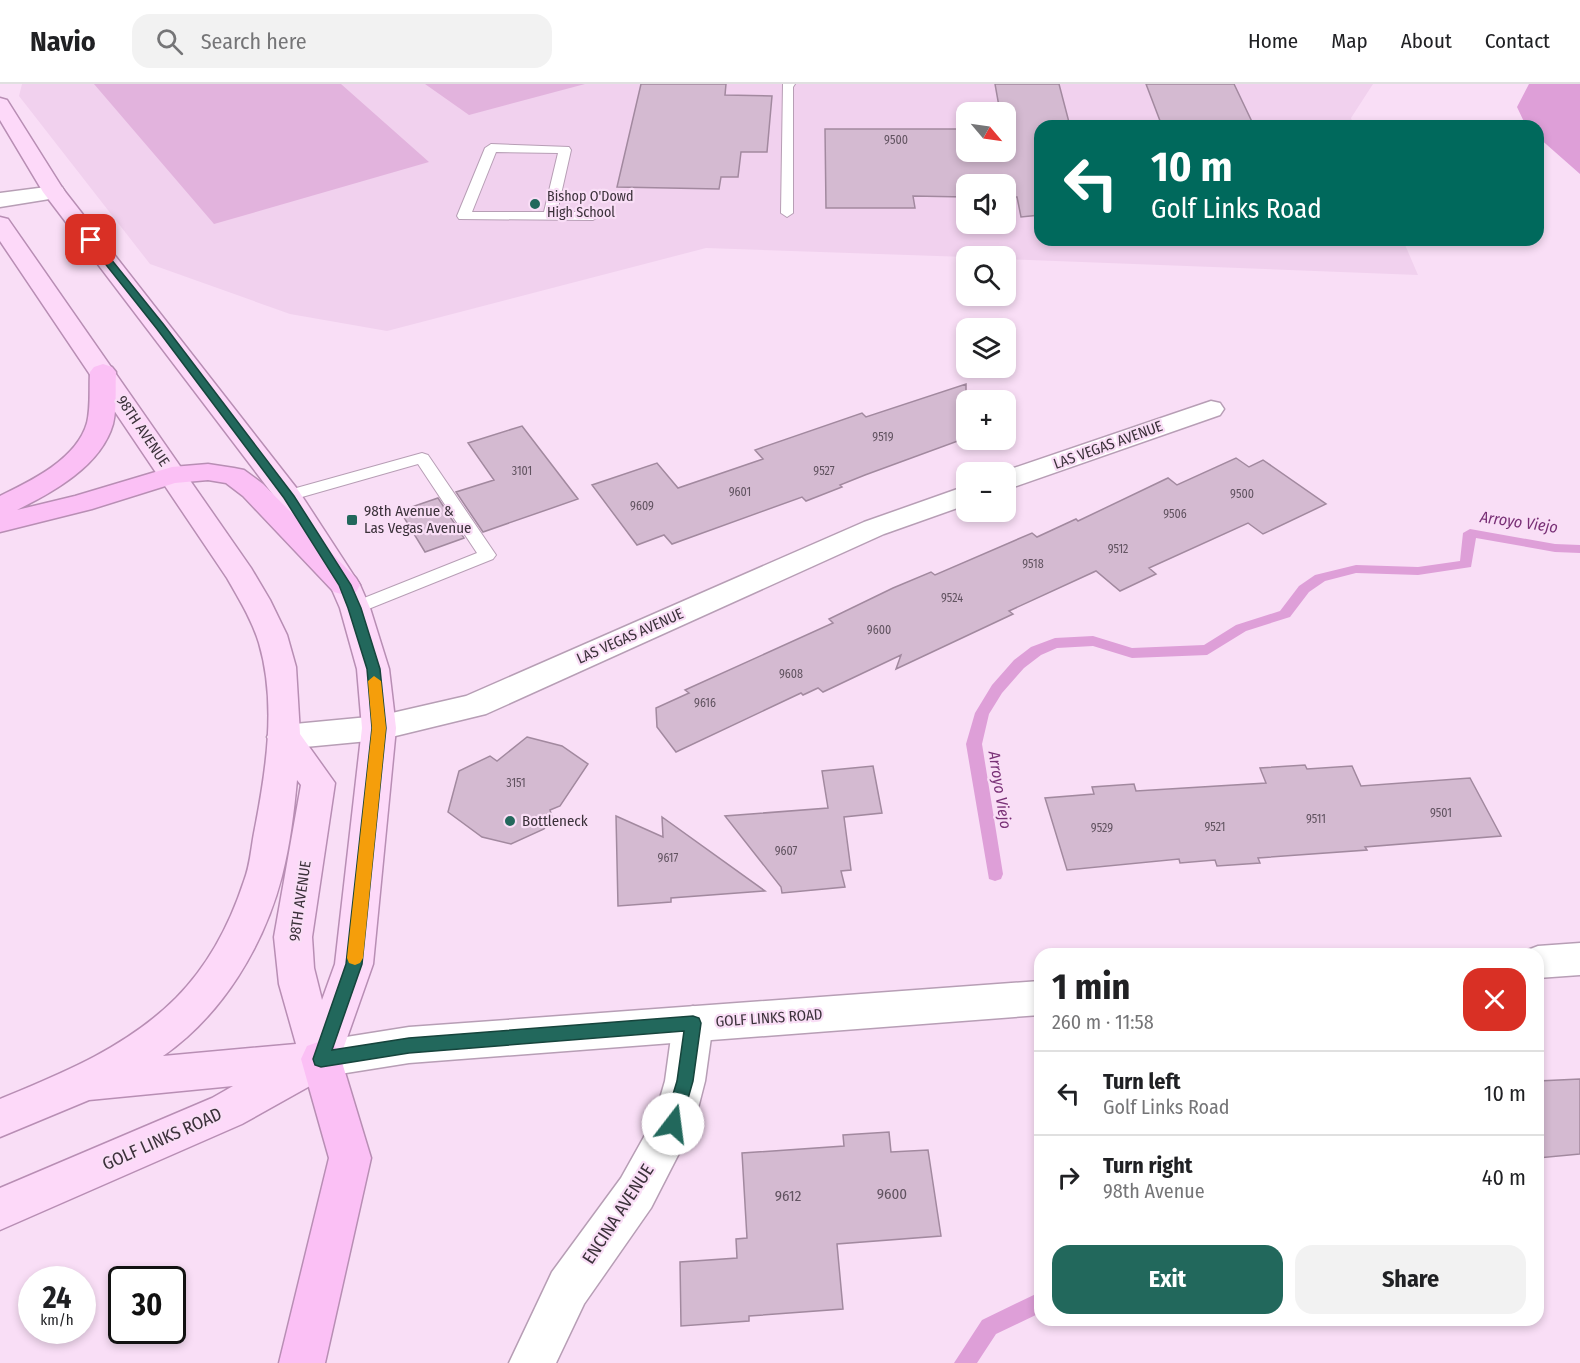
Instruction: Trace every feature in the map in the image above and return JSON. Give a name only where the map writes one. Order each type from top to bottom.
[{"type":"highway","points":[[0,507],[38,488],[56,475],[93,441],[100,423],[103,372]]},
{"type":"highway","points":[[0,523],[82,503],[172,475],[208,472],[234,476],[254,490],[350,597]]},
{"type":"highway","points":[[302,1363],[350,1158],[321,1059]]},
{"type":"main road","points":[[0,104],[54,192],[288,496],[350,597],[373,669],[379,728],[354,964],[321,1059]]},
{"type":"main road","name":"98TH AVENUE","points":[[0,224],[103,372],[259,607],[275,645],[281,685],[284,736],[318,783],[293,937],[292,956],[321,1059]]},
{"type":"main road","points":[[87,1082],[144,1048],[190,1009],[222,970],[237,945],[263,881],[280,788],[284,736]]},
{"type":"main road","name":"GOLF LINKS ROAD","points":[[0,1118],[87,1082],[321,1059]]},
{"type":"main road","name":"GOLF LINKS ROAD","points":[[0,1209],[227,1111],[321,1059]]},
{"type":"street","points":[[0,200],[54,192]]},
{"type":"street","name":"LAS VEGAS AVENUE","points":[[1016,478],[1211,408]]},
{"type":"street","name":"LAS VEGAS AVENUE","points":[[284,736],[379,728],[474,706],[874,528],[956,499]]},
{"type":"street","points":[[1544,962],[1580,959]]},
{"type":"street","name":"GOLF LINKS ROAD","points":[[321,1059],[409,1045],[1034,998]]},
{"type":"street","name":"ENCINA AVENUE","points":[[532,1363],[568,1288],[636,1193],[673,1124],[685,1081],[693,1023]]},
{"type":"lane","points":[[787,213],[787,86],[789,84]]},
{"type":"lane","points":[[550,216],[565,150],[491,148],[464,216],[550,216],[593,216]]},
{"type":"lane","points":[[288,496],[422,458],[487,555],[350,597]]},
{"type":"shaded area","name":"Bishop O'Dowd High School","points":[[22,84],[1373,84],[1352,120],[1034,120],[1034,246],[1406,246],[1418,275],[1016,259],[1016,246],[956,246],[956,257],[706,248],[387,331],[290,314],[150,264],[19,96]]},
{"type":"shaded area","points":[[94,84],[341,84],[429,162],[214,224]]},
{"type":"shaded area","points":[[425,84],[585,84],[469,115]]},
{"type":"shaded area","points":[[1529,84],[1580,84],[1580,174],[1544,142],[1544,120],[1523,120],[1517,107]]},
{"type":"building","points":[[641,84],[726,84],[725,95],[772,96],[767,152],[741,152],[738,177],[721,177],[719,189],[617,187]]},
{"type":"building","points":[[995,84],[1059,84],[1068,120],[1034,120],[1034,216],[1021,217],[1016,197],[1016,174],[956,174],[956,197],[913,196],[915,208],[826,208],[825,129],[956,129],[956,162],[1016,162],[1016,102],[998,102]]},
{"type":"building","points":[[1146,84],[1234,84],[1251,120],[1160,120]]},
{"type":"building","points":[[966,384],[966,390],[956,390],[956,442],[865,475],[806,501],[802,497],[672,544],[664,535],[637,545],[592,485],[657,463],[678,488],[763,459],[755,450],[862,413],[866,417]]},
{"type":"building","points":[[522,426],[578,499],[483,532],[456,492],[494,480],[468,443]]},
{"type":"building","points":[[1236,458],[1249,467],[1263,460],[1326,504],[1263,534],[1248,523],[1149,568],[1156,574],[1120,591],[1096,571],[1009,611],[1013,614],[896,669],[901,655],[823,692],[818,688],[803,695],[801,693],[676,752],[657,727],[656,708],[689,693],[685,690],[833,623],[829,619],[893,588],[931,572],[935,575],[1032,533],[1037,537],[1076,519],[1078,521],[1168,478],[1177,485]]},
{"type":"building","points":[[438,498],[464,538],[425,552],[400,511]]},
{"type":"building","points":[[527,737],[562,746],[588,764],[560,806],[550,810],[552,817],[544,829],[511,844],[482,837],[448,812],[459,771],[490,756],[497,761]]},
{"type":"building","points":[[1305,765],[1307,769],[1352,766],[1361,786],[1470,778],[1501,836],[1365,847],[1367,850],[1258,858],[1260,863],[1217,866],[1215,860],[1180,863],[1179,859],[1067,870],[1045,798],[1094,794],[1092,787],[1134,784],[1136,791],[1266,783],[1260,768]]},
{"type":"building","points":[[873,766],[882,813],[844,817],[851,870],[841,871],[845,887],[782,893],[781,887],[725,816],[828,808],[822,771]]},
{"type":"building","points":[[616,816],[663,837],[662,817],[765,891],[671,898],[671,902],[618,906]]},
{"type":"building","points":[[1580,1079],[1580,1154],[1544,1157],[1544,1081]]},
{"type":"building","points":[[889,1132],[891,1152],[928,1150],[941,1236],[837,1244],[843,1309],[749,1316],[749,1321],[681,1326],[680,1262],[737,1258],[736,1239],[747,1238],[742,1153],[844,1146],[843,1135]]},
{"type":"waterway","name":"Arroyo Viejo","points":[[995,874],[974,744],[982,713],[997,689],[1019,664],[1036,651],[1055,643],[1093,641],[1132,653],[1207,650],[1241,628],[1285,614],[1304,589],[1320,578],[1356,569],[1418,571],[1466,564],[1470,533],[1555,548],[1580,549]]},
{"type":"waterway","name":"Arroyo Viejo","points":[[965,1363],[989,1327],[1034,1305]]},
{"type":"slow traffic","points":[[355,958],[379,728],[374,681]]},
{"type":"place","name":"Bishop O'Dowd High School","points":[[535,204]]},
{"type":"place","name":"98th Avenue & Las Vegas Avenue","points":[[352,520]]},
{"type":"place","name":"Bottleneck","points":[[510,821]]},
{"type":"route","points":[[91,240],[123,278],[288,496],[345,585],[355,608],[373,669],[379,728],[354,964],[321,1059],[409,1045],[693,1023],[685,1081],[673,1124]]}]
